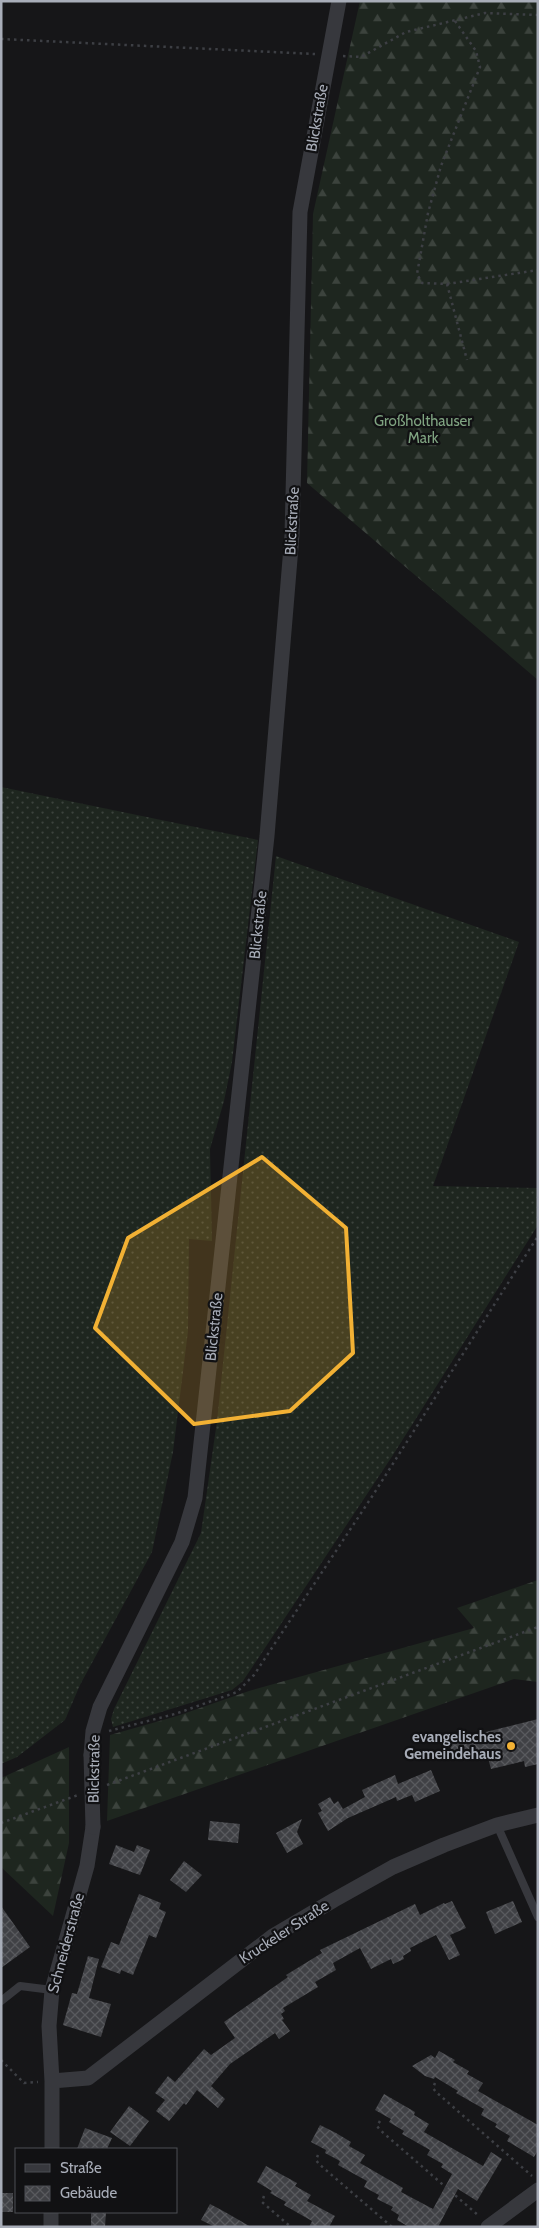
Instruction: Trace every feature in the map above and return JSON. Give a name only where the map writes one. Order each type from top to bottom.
[{"type":"street","name":"Blickstraße","points":[[94,1827],[91,1755],[93,1731],[108,1690],[182,1542],[195,1498],[267,836],[292,535],[300,212],[339,1]]},
{"type":"street","name":"Kruckeler Straße","points":[[52,2082],[88,2078],[273,1936],[393,1867],[497,1825],[538,1815]]},
{"type":"street","name":"Schneiderstraße","points":[[52,2148],[52,2082],[48,2026],[52,1990],[87,1866],[94,1827]]},
{"type":"street","points":[[488,2227],[538,2190]]},
{"type":"street","points":[[51,2213],[51,2227]]},
{"type":"lane","points":[[497,1825],[538,1917]]},
{"type":"lane","points":[[1,2001],[20,1986],[52,1990]]},
{"type":"path","points":[[1,39],[361,56],[406,32],[485,13],[538,15]]},
{"type":"path","points":[[455,21],[476,51],[480,67],[441,166],[428,214],[417,274],[422,283],[447,284],[538,270]]},
{"type":"path","points":[[447,284],[467,360]]},
{"type":"path","points":[[93,1731],[112,1730],[175,1714],[237,1692],[254,1675],[373,1495],[538,1236]]},
{"type":"path","points":[[106,1785],[538,1627]]},
{"type":"path","points":[[1,1822],[78,1795]]},
{"type":"path","points":[[1,2060],[24,2083],[52,2082]]},
{"type":"path","points":[[435,2082],[433,2088],[436,2092],[530,2173]]},
{"type":"path","points":[[380,2121],[377,2126],[380,2130],[477,2214]]},
{"type":"path","points":[[318,2155],[316,2160],[319,2164],[392,2227]]},
{"type":"path","points":[[264,2196],[262,2202],[291,2227]]},
{"type":"highlighted area","points":[[262,1157],[346,1228],[353,1353],[290,1411],[194,1424],[95,1328],[128,1238]]},
{"type":"green space","name":"Großholthauser Mark","points":[[360,1],[538,1],[538,680],[307,483],[313,214]]},
{"type":"green space","points":[[1,787],[258,840],[232,1062],[224,1101],[210,1149],[212,1241],[189,1239],[188,1331],[173,1452],[152,1552],[80,1685],[65,1720],[17,1757],[1,1764]]},
{"type":"green space","points":[[276,856],[519,942],[433,1186],[538,1188],[538,1225],[393,1455],[243,1681],[232,1690],[113,1727],[111,1719],[114,1709],[201,1533],[217,1421]]},
{"type":"green space","points":[[538,1580],[538,1682],[514,1679],[107,1821],[110,1735],[177,1716],[249,1691],[474,1628],[457,1608]]},
{"type":"green space","points":[[69,1747],[69,1843],[53,1916],[1,1867],[1,1778]]},
{"type":"building","name":"evangelisches Gemeindehaus","points":[[538,1719],[538,1764],[525,1767],[524,1761],[491,1769],[488,1758],[475,1761],[474,1755],[453,1759],[449,1741]]},
{"type":"building","points":[[431,1770],[440,1791],[415,1802],[412,1795],[397,1801],[396,1797],[348,1818],[328,1831],[318,1813],[322,1811],[318,1804],[330,1797],[334,1804],[338,1801],[343,1809],[365,1797],[362,1790],[395,1775],[398,1784]]},
{"type":"building","points":[[302,1819],[297,1832],[303,1844],[287,1853],[276,1833]]},
{"type":"building","points":[[210,1821],[240,1824],[238,1843],[208,1840]]},
{"type":"building","points":[[116,1845],[134,1852],[137,1845],[150,1850],[140,1875],[109,1864]]},
{"type":"building","points":[[184,1861],[202,1875],[186,1892],[170,1880]]},
{"type":"building","points":[[139,1894],[161,1903],[159,1909],[166,1912],[156,1938],[149,1935],[133,1975],[121,1970],[120,1974],[101,1967],[111,1942],[119,1945]]},
{"type":"building","points":[[452,1901],[466,1928],[450,1935],[460,1955],[449,1960],[436,1935],[410,1948],[411,1951],[403,1956],[404,1959],[393,1964],[391,1959],[371,1969],[360,1948],[333,1963],[336,1970],[315,1982],[318,1987],[283,2008],[285,2011],[281,2014],[284,2019],[282,2020],[290,2031],[279,2039],[275,2033],[230,2064],[211,2086],[225,2099],[218,2108],[197,2090],[186,2105],[184,2103],[169,2121],[156,2111],[165,2100],[155,2093],[168,2076],[175,2082],[204,2049],[211,2055],[235,2038],[224,2022],[288,1977],[286,1975],[322,1953],[320,1950],[415,1904],[420,1915]]},
{"type":"building","points":[[513,1901],[522,1922],[495,1934],[486,1912]]},
{"type":"building","points":[[1,1906],[30,1947],[1,1968]]},
{"type":"building","points":[[88,1956],[99,1959],[89,1998],[111,2004],[101,2037],[63,2025],[72,1993],[77,1994]]},
{"type":"building","points":[[439,2051],[469,2071],[467,2074],[483,2083],[478,2091],[538,2125],[538,2150],[534,2157],[507,2141],[510,2136],[495,2127],[497,2124],[481,2115],[484,2109],[456,2093],[458,2091],[435,2077],[434,2079],[425,2076],[412,2066],[431,2055],[435,2058]]},
{"type":"building","points":[[384,2094],[415,2112],[414,2115],[429,2124],[424,2132],[483,2166],[491,2152],[502,2159],[477,2201],[458,2189],[438,2227],[409,2227],[397,2220],[399,2215],[391,2210],[393,2207],[377,2199],[379,2195],[364,2187],[367,2181],[338,2165],[340,2161],[325,2153],[326,2150],[311,2142],[320,2125],[336,2133],[351,2142],[349,2146],[365,2155],[360,2163],[403,2188],[401,2192],[433,2209],[452,2174],[441,2167],[443,2164],[427,2155],[430,2150],[402,2134],[404,2131],[389,2122],[391,2119],[375,2110]]},
{"type":"building","points":[[129,2106],[149,2121],[130,2146],[110,2132]]},
{"type":"building","points":[[85,2128],[112,2138],[107,2148],[77,2148]]},
{"type":"building","points":[[266,2166],[297,2183],[295,2186],[311,2195],[307,2201],[335,2216],[329,2227],[309,2227],[312,2221],[284,2205],[286,2202],[270,2193],[272,2191],[257,2182]]},
{"type":"building","points":[[1,2193],[13,2193],[13,2212],[1,2212]]},
{"type":"building","points":[[210,2204],[251,2227],[215,2227],[201,2220]]},
{"type":"building","points":[[91,2213],[106,2213],[105,2227],[91,2227]]},
{"type":"place","name":"evangelisches Gemeindehaus","points":[[511,1746]]}]
